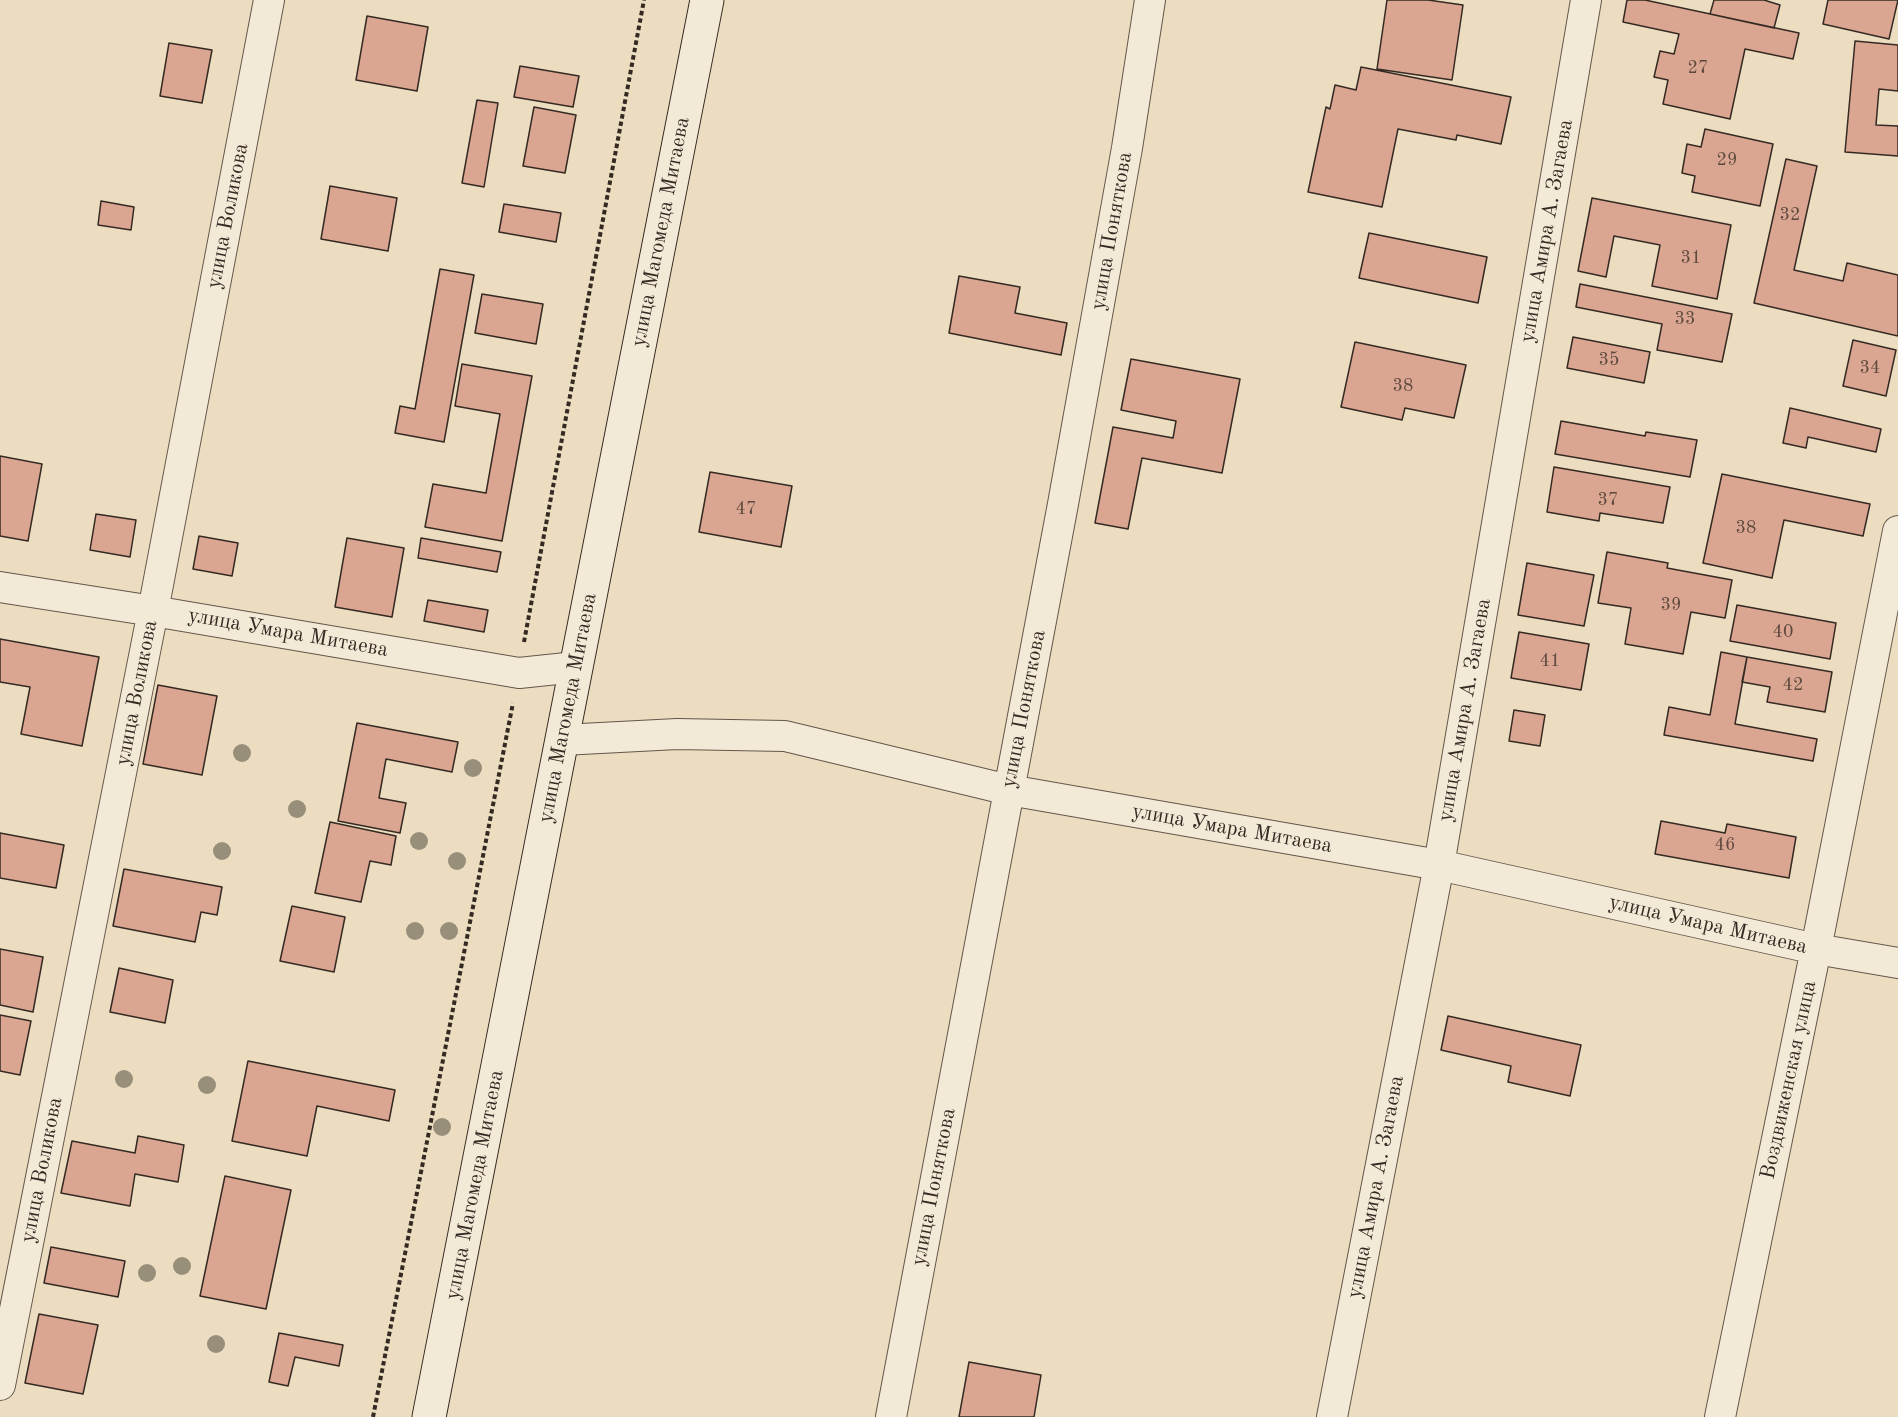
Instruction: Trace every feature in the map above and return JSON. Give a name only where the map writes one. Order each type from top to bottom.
[{"type":"street","name":"улица Воликова","points":[[0,1385],[153,610],[269,0]]},
{"type":"street","name":"улица Магомеда Митаева","points":[[429,1417],[707,0]]},
{"type":"street","name":"улица Поняткова","points":[[891,1417],[1063,504],[1125,160],[1150,0]]},
{"type":"street","name":"улица Амира А. Загаева","points":[[1332,1417],[1439,865],[1586,0]]},
{"type":"street","name":"Воздвиженская улица","points":[[1720,1417],[1816,949],[1898,531]]},
{"type":"street","name":"улица Умара Митаева","points":[[0,587],[153,610],[519,673],[576,667]]},
{"type":"street","name":"улица Умара Митаева","points":[[561,740],[677,734],[785,736],[1009,790],[1439,865],[1816,949],[1898,963]]},
{"type":"path","points":[[373,1417],[519,673],[644,0]]},
{"type":"building","points":[[1387,0],[1428,0],[1463,5],[1452,80],[1377,69]]},
{"type":"building","points":[[1627,0],[1645,0],[1799,33],[1793,59],[1745,49],[1730,119],[1663,104],[1668,80],[1654,77],[1660,51],[1674,54],[1679,34],[1623,22]]},
{"type":"building","points":[[1714,0],[1764,0],[1780,5],[1774,28],[1710,14]]},
{"type":"building","points":[[1828,0],[1898,0],[1889,39],[1823,24]]},
{"type":"building","points":[[367,16],[428,27],[417,91],[356,80]]},
{"type":"building","points":[[1855,41],[1898,45],[1898,91],[1879,89],[1876,125],[1898,126],[1898,156],[1845,152]]},
{"type":"building","points":[[169,43],[212,50],[202,103],[160,96]]},
{"type":"building","points":[[520,66],[579,76],[573,107],[514,97]]},
{"type":"building","points":[[1361,67],[1511,97],[1501,144],[1457,135],[1456,140],[1398,129],[1382,207],[1308,192],[1326,107],[1330,109],[1335,85],[1356,90]]},
{"type":"building","points":[[477,100],[498,103],[484,187],[462,183]]},
{"type":"building","points":[[534,107],[576,115],[565,173],[523,166]]},
{"type":"building","points":[[1705,129],[1773,144],[1760,206],[1692,192],[1695,176],[1682,173],[1687,144],[1701,147]]},
{"type":"building","points":[[1786,159],[1817,166],[1794,270],[1843,281],[1847,263],[1898,275],[1898,336],[1754,303]]},
{"type":"building","points":[[330,186],[397,198],[388,251],[321,239]]},
{"type":"building","points":[[1592,198],[1731,225],[1717,299],[1652,286],[1660,245],[1614,236],[1606,277],[1578,271]]},
{"type":"building","points":[[101,201],[134,207],[131,230],[98,225]]},
{"type":"building","points":[[504,204],[561,213],[556,242],[499,232]]},
{"type":"building","points":[[1369,233],[1487,257],[1478,303],[1359,278]]},
{"type":"building","points":[[440,269],[474,275],[444,442],[395,433],[400,406],[415,409]]},
{"type":"building","points":[[959,276],[1020,287],[1015,313],[1067,323],[1061,355],[949,333]]},
{"type":"building","points":[[1580,284],[1732,314],[1722,362],[1657,350],[1662,324],[1576,307]]},
{"type":"building","points":[[482,294],[543,304],[536,344],[475,333]]},
{"type":"building","points":[[1573,337],[1650,352],[1644,383],[1567,368]]},
{"type":"building","points":[[1853,340],[1896,350],[1886,396],[1843,386]]},
{"type":"building","points":[[1355,342],[1466,365],[1454,418],[1405,408],[1402,420],[1341,407]]},
{"type":"building","points":[[1131,359],[1240,379],[1222,473],[1142,458],[1128,529],[1095,523],[1113,427],[1173,438],[1176,421],[1121,410]]},
{"type":"building","points":[[462,364],[532,376],[502,541],[425,527],[433,484],[486,493],[500,414],[455,406]]},
{"type":"building","points":[[1790,408],[1881,429],[1876,452],[1808,437],[1806,448],[1783,443]]},
{"type":"building","points":[[1561,421],[1645,436],[1646,432],[1697,440],[1690,477],[1555,454]]},
{"type":"building","points":[[0,456],[42,464],[28,541],[0,536]]},
{"type":"building","points":[[1554,467],[1670,487],[1663,523],[1600,513],[1599,521],[1547,512]]},
{"type":"building","points":[[710,472],[792,486],[781,547],[699,532]]},
{"type":"building","points":[[1722,474],[1870,504],[1863,536],[1784,520],[1772,578],[1703,563]]},
{"type":"building","points":[[96,514],[136,520],[130,557],[90,550]]},
{"type":"building","points":[[199,536],[238,543],[232,576],[193,569]]},
{"type":"building","points":[[347,538],[404,548],[392,617],[335,607]]},
{"type":"building","points":[[421,538],[501,552],[497,572],[418,558]]},
{"type":"building","points":[[1607,552],[1668,563],[1667,568],[1732,580],[1725,618],[1691,612],[1683,654],[1625,644],[1631,608],[1598,603]]},
{"type":"building","points":[[1527,563],[1594,575],[1584,626],[1518,615]]},
{"type":"building","points":[[428,600],[488,610],[484,632],[424,621]]},
{"type":"building","points":[[1737,605],[1836,623],[1830,659],[1730,641]]},
{"type":"building","points":[[1519,632],[1589,644],[1581,690],[1511,678]]},
{"type":"building","points":[[0,639],[99,657],[82,746],[21,734],[30,687],[0,682]]},
{"type":"building","points":[[1721,652],[1747,657],[1735,724],[1817,739],[1813,761],[1664,735],[1669,707],[1710,715]]},
{"type":"building","points":[[1747,657],[1832,672],[1825,712],[1767,702],[1770,687],[1742,682]]},
{"type":"building","points":[[158,685],[217,696],[202,775],[143,764]]},
{"type":"building","points":[[1514,710],[1545,715],[1540,746],[1509,741]]},
{"type":"building","points":[[357,723],[458,742],[452,772],[386,759],[379,798],[406,803],[400,833],[338,821]]},
{"type":"building","points":[[1661,821],[1725,833],[1727,824],[1796,837],[1789,878],[1655,854]]},
{"type":"building","points":[[330,822],[396,836],[391,865],[370,861],[361,902],[315,893]]},
{"type":"building","points":[[0,833],[64,845],[56,888],[0,878]]},
{"type":"building","points":[[124,869],[222,887],[217,915],[201,912],[195,942],[113,926]]},
{"type":"building","points":[[292,906],[345,917],[334,972],[280,961]]},
{"type":"building","points":[[0,949],[43,957],[33,1012],[0,1005]]},
{"type":"building","points":[[119,968],[173,980],[165,1023],[110,1012]]},
{"type":"building","points":[[0,1015],[31,1021],[20,1075],[0,1071]]},
{"type":"building","points":[[1448,1016],[1581,1045],[1570,1096],[1508,1082],[1511,1066],[1441,1050]]},
{"type":"building","points":[[248,1061],[395,1090],[389,1121],[317,1106],[307,1156],[232,1141]]},
{"type":"building","points":[[138,1136],[184,1145],[178,1182],[135,1174],[130,1206],[61,1193],[72,1141],[135,1153]]},
{"type":"building","points":[[225,1176],[291,1190],[266,1309],[200,1296]]},
{"type":"building","points":[[51,1247],[125,1261],[118,1297],[44,1283]]},
{"type":"building","points":[[39,1314],[98,1325],[83,1394],[25,1383]]},
{"type":"building","points":[[279,1333],[343,1345],[339,1366],[295,1357],[288,1386],[269,1382]]},
{"type":"building","points":[[969,1362],[1041,1375],[1034,1417],[959,1417]]}]
